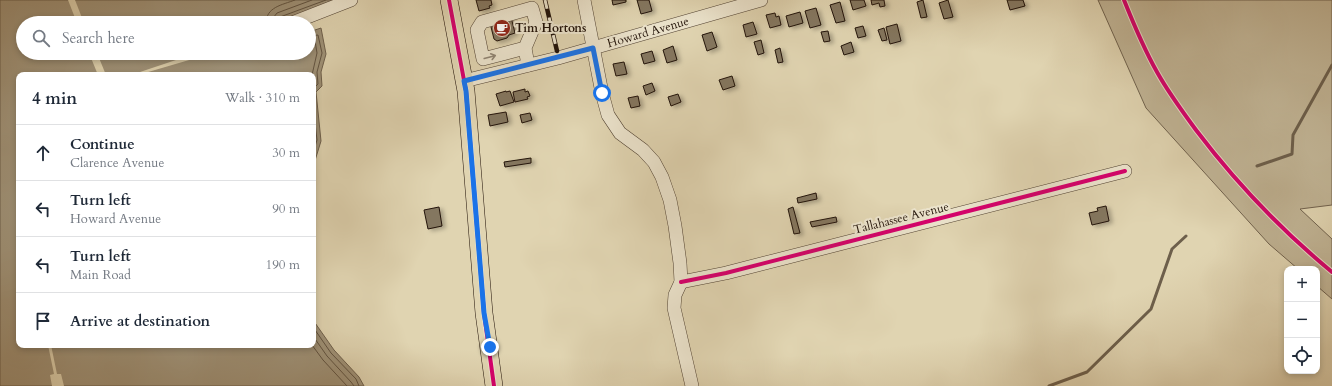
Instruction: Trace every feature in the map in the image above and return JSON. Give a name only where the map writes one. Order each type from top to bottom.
[{"type":"main road","points":[[449,0],[467,99],[484,313],[494,386]]},
{"type":"street","points":[[310,16],[351,0]]},
{"type":"street","points":[[584,0],[602,93],[608,115],[620,132],[651,158],[664,180],[675,226],[680,263],[681,282],[675,295],[674,308],[692,386]]},
{"type":"street","name":"Howard Avenue","points":[[464,81],[593,48],[762,0]]},
{"type":"street","points":[[525,48],[483,59],[477,30],[482,22],[532,8],[536,22],[525,48],[528,65]]},
{"type":"street","points":[[456,35],[477,30]]},
{"type":"street","name":"Tallahassee Avenue","points":[[681,282],[726,273],[1125,171]]},
{"type":"shaded area","points":[[1098,0],[1332,0],[1332,205],[1300,209],[1332,239],[1332,299],[1320,289],[1320,266],[1295,266],[1269,244],[1146,108]]},
{"type":"water","points":[[0,0],[337,0],[295,16],[16,16],[16,60],[316,60],[316,30],[321,28],[326,54],[321,72],[322,86],[316,92],[316,72],[16,72],[16,348],[316,348],[316,324],[334,350],[359,377],[364,386],[0,386]]},
{"type":"water","points":[[316,92],[321,141],[316,157]]},
{"type":"pier","points":[[68,0],[75,0],[81,16],[74,16]]},
{"type":"pier","points":[[92,60],[100,60],[105,72],[97,72]]},
{"type":"pier","points":[[176,60],[189,60],[148,72],[140,72]]},
{"type":"pier","points":[[49,348],[52,348],[57,374],[61,374],[64,386],[52,386],[50,375],[54,374]]},
{"type":"building","points":[[476,0],[491,0],[492,5],[489,6],[490,8],[479,11]]},
{"type":"building","points":[[612,0],[626,0],[626,2],[613,5]]},
{"type":"building","points":[[637,0],[649,0],[652,11],[641,14]]},
{"type":"building","points":[[850,0],[864,0],[866,6],[853,10]]},
{"type":"building","points":[[871,0],[884,0],[885,6],[880,7],[879,3],[872,5]]},
{"type":"building","points":[[923,0],[927,17],[921,18],[917,2]]},
{"type":"building","points":[[948,0],[953,17],[944,19],[939,3]]},
{"type":"building","points":[[1007,0],[1023,0],[1025,6],[1010,10]]},
{"type":"building","points":[[840,2],[845,21],[836,23],[830,5]]},
{"type":"building","points":[[816,8],[821,25],[810,28],[805,11]]},
{"type":"building","points":[[800,12],[803,23],[789,27],[786,16]]},
{"type":"building","points":[[775,13],[776,17],[779,16],[781,25],[770,28],[766,15]]},
{"type":"building","name":"Tim Hortons","points":[[511,17],[515,33],[509,35],[507,38],[497,41],[494,39],[490,23]]},
{"type":"building","points":[[753,22],[757,34],[746,37],[743,25]]},
{"type":"building","points":[[897,24],[901,41],[890,44],[886,27]]},
{"type":"building","points":[[863,26],[866,36],[858,38],[855,28]]},
{"type":"building","points":[[884,28],[887,40],[882,41],[878,30]]},
{"type":"building","points":[[828,31],[830,41],[824,42],[821,32]]},
{"type":"building","points":[[712,32],[717,47],[707,51],[702,35]]},
{"type":"building","points":[[761,40],[764,53],[758,55],[754,42]]},
{"type":"building","points":[[851,42],[854,52],[844,55],[841,46]]},
{"type":"building","points":[[673,46],[677,60],[667,63],[663,50]]},
{"type":"building","points":[[780,48],[783,62],[778,63],[775,50]]},
{"type":"building","points":[[652,51],[655,61],[644,64],[641,54]]},
{"type":"building","points":[[624,62],[627,74],[616,76],[613,64]]},
{"type":"building","points":[[732,76],[735,86],[723,90],[719,80]]},
{"type":"building","points":[[652,83],[655,91],[646,95],[643,86]]},
{"type":"building","points":[[525,89],[525,92],[528,91],[530,96],[527,97],[528,99],[515,102],[513,92]]},
{"type":"building","points":[[510,91],[514,102],[500,106],[496,94]]},
{"type":"building","points":[[678,94],[681,102],[671,106],[668,97]]},
{"type":"building","points":[[638,96],[640,106],[631,108],[628,98]]},
{"type":"building","points":[[506,112],[508,122],[490,126],[488,115]]},
{"type":"building","points":[[530,113],[532,120],[522,123],[520,115]]},
{"type":"building","points":[[531,158],[531,163],[505,167],[504,162]]},
{"type":"building","points":[[816,193],[817,199],[798,203],[797,198]]},
{"type":"building","points":[[1106,206],[1109,221],[1092,225],[1089,213],[1098,211],[1097,208]]},
{"type":"building","points":[[439,207],[442,226],[428,229],[424,210]]},
{"type":"building","points":[[793,207],[800,233],[794,234],[788,209]]},
{"type":"building","points":[[836,217],[837,222],[812,227],[810,222]]},
{"type":"waterway","points":[[1257,166],[1292,154],[1293,135],[1332,65]]},
{"type":"waterway","points":[[1049,386],[1087,372],[1151,309],[1172,249],[1186,236]]},
{"type":"railway","points":[[545,0],[557,51]]},
{"type":"cycle path","points":[[449,0],[466,91],[484,313],[494,386]]},
{"type":"cycle path","points":[[1124,0],[1139,37],[1157,72],[1170,94],[1211,150],[1260,205],[1313,256],[1332,272]]},
{"type":"cycle path","points":[[681,282],[726,273],[1125,171]]},
{"type":"place","name":"Tim Hortons","points":[[502,28]]},
{"type":"route","points":[[490,347],[484,313],[476,203],[464,81],[593,48],[602,93]]}]
